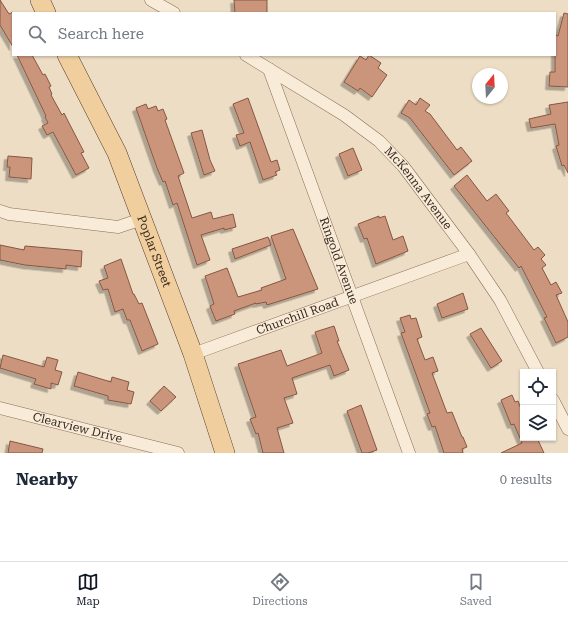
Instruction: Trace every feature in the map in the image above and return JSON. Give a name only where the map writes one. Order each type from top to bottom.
[{"type":"main road","points":[[40,0],[46,12]]},
{"type":"main road","name":"Poplar Street","points":[[68,56],[117,153],[193,354],[226,453]]},
{"type":"street","points":[[151,0],[172,12]]},
{"type":"street","name":"McKenna Avenue","points":[[248,56],[270,68],[344,115],[379,141],[403,166],[470,254],[500,300],[536,369]]},
{"type":"street","name":"Ringold Avenue","points":[[270,68],[409,453]]},
{"type":"street","points":[[0,211],[9,214],[118,227],[142,219]]},
{"type":"street","name":"Churchill Road","points":[[193,354],[352,295],[470,254]]},
{"type":"street","points":[[556,405],[568,429]]},
{"type":"street","name":"Clearview Drive","points":[[0,408],[178,453]]},
{"type":"building","points":[[0,0],[9,14],[12,12],[12,45],[0,25]]},
{"type":"building","points":[[234,0],[267,0],[267,12],[235,12]]},
{"type":"building","points":[[564,13],[568,14],[568,87],[549,86],[550,72],[555,72],[556,35],[558,36]]},
{"type":"building","points":[[17,56],[33,56],[43,75],[45,74],[51,86],[49,87],[52,94],[51,95],[62,115],[64,113],[84,152],[81,153],[89,168],[76,175],[53,132],[47,135],[42,126],[48,123],[45,117],[46,116]]},
{"type":"building","points":[[360,56],[366,60],[368,56],[370,56],[381,63],[378,68],[387,75],[372,97],[360,88],[358,91],[344,82]]},
{"type":"building","points":[[248,98],[271,162],[277,160],[280,170],[275,172],[277,175],[263,180],[250,142],[240,146],[236,135],[244,133],[233,104]]},
{"type":"building","points":[[420,98],[430,105],[425,111],[430,114],[457,150],[461,147],[472,161],[454,175],[410,118],[401,113],[409,100],[416,105]]},
{"type":"building","points":[[568,102],[568,173],[564,165],[562,166],[556,146],[559,145],[555,124],[531,128],[529,119],[551,114],[549,105]]},
{"type":"building","points":[[146,104],[148,109],[156,106],[158,111],[163,109],[167,119],[165,120],[184,173],[178,176],[192,218],[211,212],[213,219],[233,214],[236,227],[224,230],[224,228],[201,235],[210,260],[197,265],[177,203],[173,205],[165,181],[163,182],[136,108]]},
{"type":"building","points":[[202,130],[210,160],[215,171],[204,175],[191,133]]},
{"type":"building","points":[[353,148],[362,170],[348,176],[339,154]]},
{"type":"building","points":[[8,156],[32,158],[31,179],[9,177],[10,167],[7,167]]},
{"type":"building","points":[[467,175],[487,201],[496,194],[509,211],[506,213],[534,250],[538,247],[545,255],[541,259],[546,265],[542,268],[551,285],[556,282],[562,293],[556,295],[568,322],[568,337],[556,343],[544,318],[547,317],[521,266],[519,268],[454,186]]},
{"type":"building","points":[[379,216],[379,218],[385,216],[393,240],[403,236],[408,251],[376,264],[367,238],[364,239],[358,224]]},
{"type":"building","points":[[293,229],[318,289],[267,305],[266,302],[256,303],[234,311],[235,314],[216,321],[210,306],[214,304],[205,276],[227,268],[238,297],[262,290],[261,288],[286,279],[271,236]]},
{"type":"building","points":[[268,237],[271,245],[235,259],[232,249]]},
{"type":"building","points":[[0,245],[24,250],[25,246],[82,251],[81,267],[66,265],[66,269],[25,265],[0,260]]},
{"type":"building","points":[[121,259],[133,294],[139,304],[142,303],[158,344],[142,351],[130,320],[127,320],[123,309],[115,312],[108,289],[103,290],[99,281],[108,278],[104,266]]},
{"type":"building","points":[[463,293],[468,309],[442,318],[437,304]]},
{"type":"building","points":[[410,315],[411,319],[416,318],[422,337],[417,339],[425,360],[433,357],[438,371],[432,373],[447,413],[452,412],[467,447],[462,449],[463,453],[444,453],[435,426],[432,427],[427,414],[430,413],[401,333],[405,332],[400,318]]},
{"type":"building","points":[[334,326],[339,341],[337,341],[349,370],[334,376],[330,365],[292,378],[297,394],[284,398],[293,423],[277,428],[284,453],[263,453],[258,433],[256,434],[250,419],[256,417],[238,364],[281,350],[287,366],[322,353],[315,332]]},
{"type":"building","points":[[481,328],[502,361],[491,368],[470,334]]},
{"type":"building","points":[[3,355],[44,367],[47,357],[58,360],[55,370],[62,372],[58,385],[51,383],[51,389],[34,384],[36,379],[0,368]]},
{"type":"building","points":[[78,372],[111,382],[112,377],[129,382],[127,390],[134,392],[131,404],[108,400],[108,396],[74,386]]},
{"type":"building","points":[[164,386],[176,397],[161,411],[150,401]]},
{"type":"building","points":[[512,395],[515,402],[518,401],[520,406],[520,438],[514,424],[511,425],[501,400]]},
{"type":"building","points":[[361,405],[377,450],[368,453],[362,453],[347,411]]},
{"type":"building","points":[[10,441],[43,449],[42,453],[8,453]]},
{"type":"building","points":[[521,441],[538,441],[544,453],[501,453],[522,443]]}]
